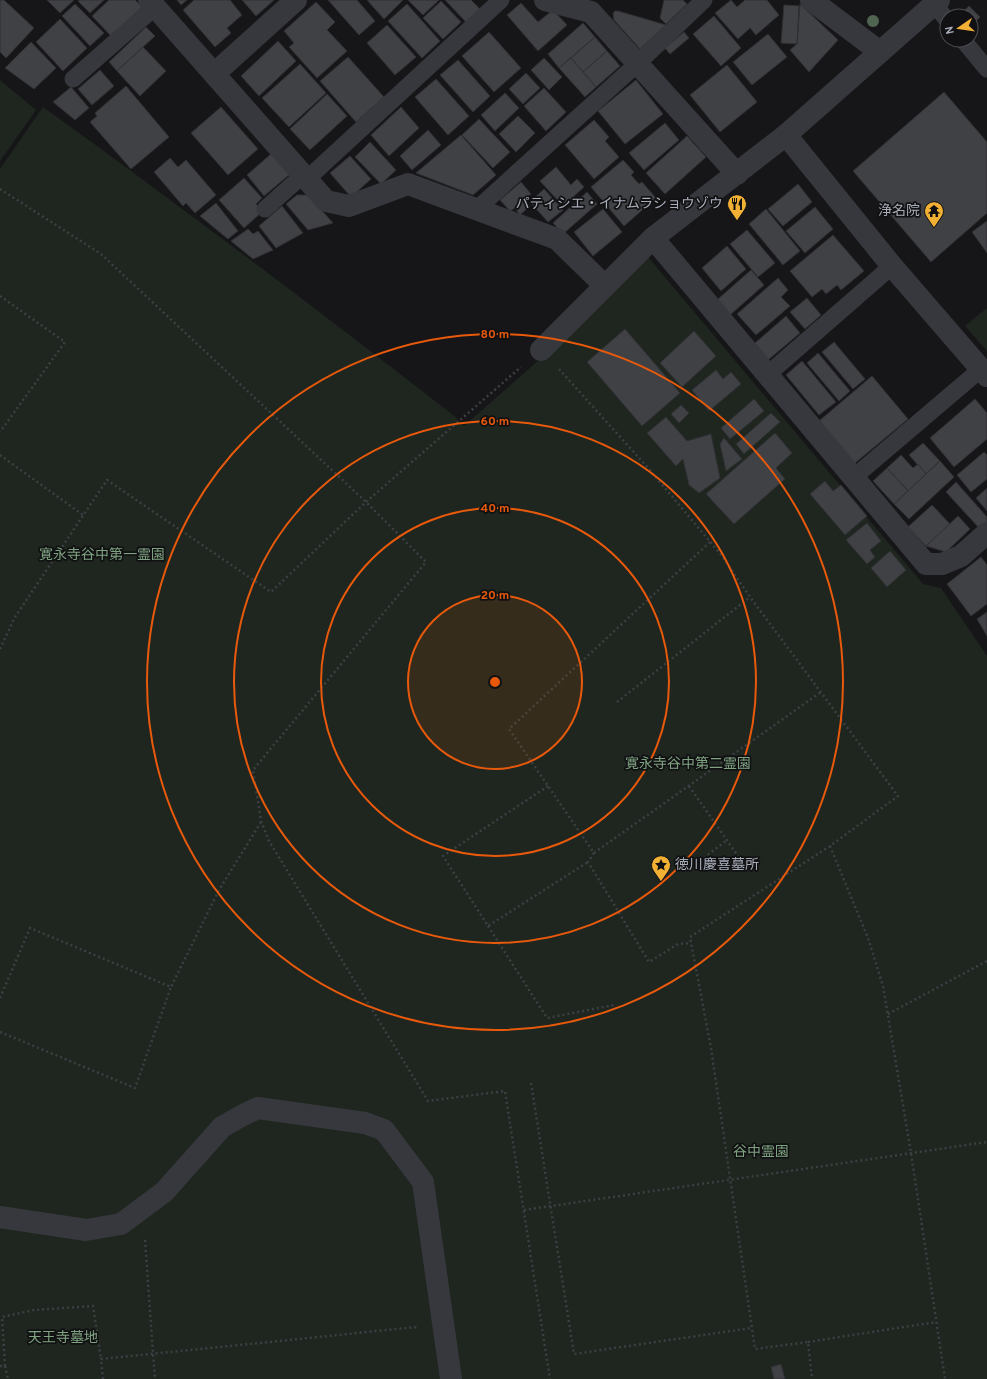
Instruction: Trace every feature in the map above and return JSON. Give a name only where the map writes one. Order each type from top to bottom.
[{"type":"street","points":[[214,74],[296,0]]},
{"type":"street","points":[[545,0],[591,12],[638,62],[737,174]]},
{"type":"street","points":[[811,0],[880,52]]},
{"type":"street","points":[[152,3],[326,201],[349,206],[408,184],[478,208],[557,238],[605,286]]},
{"type":"street","points":[[541,350],[653,238],[786,135],[880,52],[939,9]]},
{"type":"street","points":[[786,135],[892,266],[984,372]]},
{"type":"street","points":[[653,238],[926,564],[942,564],[961,556],[987,533]]},
{"type":"street","points":[[0,1217],[86,1230],[121,1224],[164,1192],[222,1127],[258,1108],[364,1123],[384,1130],[423,1182],[451,1379]]},
{"type":"lane","points":[[265,209],[305,177],[501,0]]},
{"type":"lane","points":[[478,208],[704,0]]},
{"type":"lane","points":[[73,79],[152,3]]},
{"type":"lane","points":[[970,48],[987,69]]},
{"type":"lane","points":[[767,375],[892,266]]},
{"type":"lane","points":[[853,478],[984,372]]},
{"type":"path","points":[[0,189],[101,254],[366,502],[426,562],[253,770],[261,821],[269,841],[428,1102],[505,1091],[550,1379]]},
{"type":"path","points":[[0,296],[65,342],[0,432]]},
{"type":"path","points":[[0,649],[15,617],[107,480],[271,592],[366,502],[541,350],[649,469],[722,556],[750,597],[898,796],[830,846],[690,937],[711,1048],[755,1349],[936,1322]]},
{"type":"path","points":[[0,456],[83,515]]},
{"type":"path","points":[[594,854],[509,729],[710,542]]},
{"type":"path","points":[[617,702],[750,597]]},
{"type":"path","points":[[488,926],[588,862],[594,854],[821,692]]},
{"type":"path","points":[[548,786],[443,856],[547,1018],[614,1005]]},
{"type":"path","points":[[689,786],[747,869]]},
{"type":"path","points":[[0,1032],[135,1088],[171,987],[219,890],[261,821]]},
{"type":"path","points":[[704,858],[727,840]]},
{"type":"path","points":[[830,846],[868,938],[883,986],[911,1154],[945,1379]]},
{"type":"path","points":[[588,862],[648,962],[678,944],[691,943]]},
{"type":"path","points":[[0,998],[30,928],[171,987]]},
{"type":"path","points":[[888,1014],[987,961]]},
{"type":"path","points":[[531,1082],[574,1354],[751,1328]]},
{"type":"path","points":[[524,1210],[730,1181],[987,1142]]},
{"type":"path","points":[[143,1207],[155,1379]]},
{"type":"path","points":[[8,1379],[5,1366],[2,1316],[34,1310],[94,1306],[103,1379]]},
{"type":"path","points":[[101,1359],[443,1325]]},
{"type":"path","points":[[808,1342],[812,1379]]},
{"type":"path","points":[[0,1366],[5,1366]]},
{"type":"green space","points":[[0,80],[36,110],[0,161]]},
{"type":"green space","name":"谷中霊園","points":[[43,107],[301,298],[453,415],[464,426],[540,359],[648,257],[923,584],[941,588],[987,656],[987,1379],[0,1379],[0,169]]},
{"type":"green space","points":[[987,308],[987,351],[965,326]]},
{"type":"building","points":[[0,0],[4,0],[34,28],[6,58],[0,52]]},
{"type":"building","points":[[47,0],[74,0],[60,13]]},
{"type":"building","points":[[104,0],[90,13],[78,1]]},
{"type":"building","points":[[109,0],[135,0],[142,7],[111,36],[92,16]]},
{"type":"building","points":[[177,0],[187,0],[181,5]]},
{"type":"building","points":[[194,0],[230,0],[242,15],[227,28],[231,33],[215,47],[183,10]]},
{"type":"building","points":[[242,0],[274,0],[256,16]]},
{"type":"building","points":[[328,0],[357,0],[375,21],[359,35]]},
{"type":"building","points":[[367,0],[403,0],[384,19]]},
{"type":"building","points":[[408,0],[439,0],[423,15]]},
{"type":"building","points":[[445,0],[471,0],[480,9],[466,22]]},
{"type":"building","points":[[664,0],[683,0],[687,4],[666,24],[660,18]]},
{"type":"building","points":[[731,0],[737,7],[745,0],[767,0],[779,15],[756,35],[750,28],[738,39],[715,13]]},
{"type":"building","points":[[441,1],[461,22],[443,39],[423,18]]},
{"type":"building","points":[[316,2],[335,22],[327,30],[347,51],[317,78],[289,47],[294,43],[284,31]]},
{"type":"building","points":[[521,3],[538,22],[553,10],[567,25],[538,51],[507,15]]},
{"type":"building","points":[[75,4],[104,33],[90,46],[62,16]]},
{"type":"building","points":[[407,4],[440,41],[422,58],[388,21]]},
{"type":"building","points":[[800,4],[838,40],[809,72],[790,50],[797,44]]},
{"type":"building","points":[[784,5],[799,6],[797,44],[781,43]]},
{"type":"building","points":[[615,11],[666,25],[640,49],[614,20],[613,13]]},
{"type":"building","points":[[714,16],[741,48],[721,66],[693,34]]},
{"type":"building","points":[[60,19],[87,48],[63,71],[36,42]]},
{"type":"building","points":[[583,23],[595,37],[559,68],[548,54]]},
{"type":"building","points":[[387,25],[416,57],[395,75],[367,43]]},
{"type":"building","points":[[146,27],[155,36],[117,71],[109,62]]},
{"type":"building","points":[[489,32],[521,68],[494,92],[462,56]]},
{"type":"building","points":[[684,32],[689,38],[670,54],[665,48]]},
{"type":"building","points":[[768,34],[787,57],[752,85],[733,62]]},
{"type":"building","points":[[595,37],[607,51],[583,72],[571,58]]},
{"type":"building","points":[[278,41],[296,61],[259,96],[241,76]]},
{"type":"building","points":[[31,42],[56,68],[34,89],[5,68]]},
{"type":"building","points":[[143,47],[166,71],[140,96],[117,71]]},
{"type":"building","points":[[607,51],[620,66],[596,87],[583,72]]},
{"type":"building","points":[[348,57],[384,97],[356,122],[320,81]]},
{"type":"building","points":[[544,58],[562,77],[549,90],[531,70]]},
{"type":"building","points":[[571,58],[596,87],[585,97],[559,68]]},
{"type":"building","points":[[458,60],[490,96],[473,112],[440,75]]},
{"type":"building","points":[[300,64],[326,93],[289,127],[262,98]]},
{"type":"building","points":[[727,65],[757,102],[720,132],[690,95]]},
{"type":"building","points":[[100,70],[114,86],[92,105],[78,89]]},
{"type":"building","points":[[526,73],[540,88],[523,104],[509,89]]},
{"type":"building","points":[[436,79],[469,116],[448,135],[415,97]]},
{"type":"building","points":[[636,80],[663,114],[625,144],[598,111]]},
{"type":"building","points":[[126,86],[169,137],[131,169],[90,122],[97,116],[95,113]]},
{"type":"building","points":[[71,87],[89,108],[75,120],[53,102]]},
{"type":"building","points":[[544,88],[566,112],[546,131],[524,106]]},
{"type":"building","points":[[944,92],[987,142],[987,213],[931,262],[853,171]]},
{"type":"building","points":[[505,93],[519,108],[495,131],[481,115]]},
{"type":"building","points":[[327,94],[347,116],[310,150],[290,129]]},
{"type":"building","points":[[221,107],[258,149],[228,175],[191,133]]},
{"type":"building","points":[[401,107],[419,128],[389,156],[371,135]]},
{"type":"building","points":[[518,116],[535,133],[516,152],[499,134]]},
{"type":"building","points":[[479,119],[510,152],[493,168],[462,135]]},
{"type":"building","points":[[594,120],[609,137],[605,141],[619,157],[594,179],[565,145]]},
{"type":"building","points":[[665,123],[679,140],[644,170],[629,153]]},
{"type":"building","points":[[428,130],[441,145],[412,170],[400,156]]},
{"type":"building","points":[[461,135],[496,175],[473,195],[416,173]]},
{"type":"building","points":[[687,136],[706,157],[665,194],[646,173]]},
{"type":"building","points":[[370,142],[396,170],[381,184],[355,157]]},
{"type":"building","points":[[272,153],[290,174],[264,196],[247,175]]},
{"type":"building","points":[[350,156],[371,179],[351,197],[330,173]]},
{"type":"building","points":[[170,158],[178,167],[186,160],[216,195],[195,213],[186,203],[183,206],[154,172]]},
{"type":"building","points":[[623,160],[634,172],[631,175],[639,184],[642,182],[656,198],[624,226],[591,187]]},
{"type":"building","points":[[556,167],[571,185],[577,179],[584,187],[563,206],[540,181]]},
{"type":"building","points":[[244,178],[262,198],[256,204],[262,212],[244,228],[219,200]]},
{"type":"building","points":[[521,182],[531,194],[524,199],[530,206],[520,215],[515,208],[510,211],[500,200]]},
{"type":"building","points":[[798,184],[812,202],[783,226],[768,209]]},
{"type":"building","points":[[544,189],[563,210],[548,222],[530,202]]},
{"type":"building","points":[[587,192],[597,204],[563,234],[553,223]]},
{"type":"building","points":[[297,195],[308,195],[333,223],[308,230],[286,204]]},
{"type":"building","points":[[216,203],[238,231],[228,239],[200,216]]},
{"type":"building","points":[[282,206],[303,233],[276,248],[259,226]]},
{"type":"building","points":[[815,207],[833,229],[805,253],[786,231]]},
{"type":"building","points":[[603,209],[622,232],[593,256],[574,232]]},
{"type":"building","points":[[766,209],[800,251],[783,265],[749,224]]},
{"type":"building","points":[[987,221],[987,253],[972,232]]},
{"type":"building","points":[[248,229],[253,234],[258,231],[273,250],[253,259],[231,241]]},
{"type":"building","points":[[747,230],[775,263],[758,277],[730,244]]},
{"type":"building","points":[[833,235],[864,271],[841,290],[837,285],[826,294],[822,289],[812,297],[790,271]]},
{"type":"building","points":[[727,246],[746,269],[721,291],[702,268]]},
{"type":"building","points":[[751,270],[764,285],[730,315],[717,300]]},
{"type":"building","points":[[778,278],[788,290],[781,297],[790,306],[756,335],[737,314]]},
{"type":"building","points":[[807,298],[821,315],[805,329],[790,312]]},
{"type":"building","points":[[786,316],[800,333],[768,360],[755,343]]},
{"type":"building","points":[[625,329],[680,393],[642,426],[587,362]]},
{"type":"building","points":[[694,331],[716,356],[682,387],[660,363]]},
{"type":"building","points":[[834,342],[865,379],[853,389],[822,352]]},
{"type":"building","points":[[818,353],[850,391],[839,401],[807,363]]},
{"type":"building","points":[[802,361],[836,402],[819,415],[786,375]]},
{"type":"building","points":[[716,370],[723,379],[731,372],[741,384],[709,411],[692,390]]},
{"type":"building","points":[[872,376],[908,419],[855,463],[819,421]]},
{"type":"building","points":[[754,399],[764,411],[730,439],[721,428]]},
{"type":"building","points":[[975,399],[987,413],[987,439],[954,467],[930,438]]},
{"type":"building","points":[[681,405],[689,413],[679,423],[671,414]]},
{"type":"building","points":[[771,413],[780,422],[744,454],[736,444]]},
{"type":"building","points":[[666,417],[687,441],[711,434],[720,478],[699,493],[689,485],[683,459],[676,466],[647,433]]},
{"type":"building","points":[[775,433],[792,453],[776,468],[785,479],[734,524],[706,494]]},
{"type":"building","points":[[724,438],[742,459],[726,471],[720,444]]},
{"type":"building","points":[[923,443],[940,461],[926,474],[909,455]]},
{"type":"building","points":[[984,452],[987,455],[987,479],[971,492],[957,475]]},
{"type":"building","points":[[901,455],[913,468],[918,464],[926,474],[908,491],[887,468]]},
{"type":"building","points":[[940,461],[954,477],[909,519],[894,504]]},
{"type":"building","points":[[887,468],[908,491],[894,504],[873,481]]},
{"type":"building","points":[[825,481],[833,491],[841,485],[867,516],[845,535],[810,494]]},
{"type":"building","points":[[956,482],[987,517],[987,523],[980,529],[946,492]]},
{"type":"building","points":[[987,488],[987,511],[976,498]]},
{"type":"building","points":[[932,505],[950,524],[926,546],[908,527]]},
{"type":"building","points":[[958,516],[970,529],[946,552],[926,546]]},
{"type":"building","points":[[867,523],[881,541],[870,550],[875,557],[867,564],[846,540]]},
{"type":"building","points":[[890,551],[906,570],[887,587],[871,568]]},
{"type":"building","points":[[981,557],[987,565],[987,604],[971,616],[947,584]]},
{"type":"building","points":[[987,612],[987,636],[977,619]]},
{"type":"building","points":[[781,1364],[785,1379],[774,1379],[771,1367]]},
{"type":"place","name":"パティシエ・イナムラショウゾウ","points":[[737,221]]},
{"type":"place","name":"浄名院","points":[[934,228]]},
{"type":"place","name":"徳川慶喜墓所","points":[[661,882]]},
{"type":"park label","name":"寛永寺谷中第一霊園","points":[[102,555]]},
{"type":"park label","name":"寛永寺谷中第二霊園","points":[[688,764]]},
{"type":"park label","name":"天王寺墓地","points":[[63,1338]]}]
